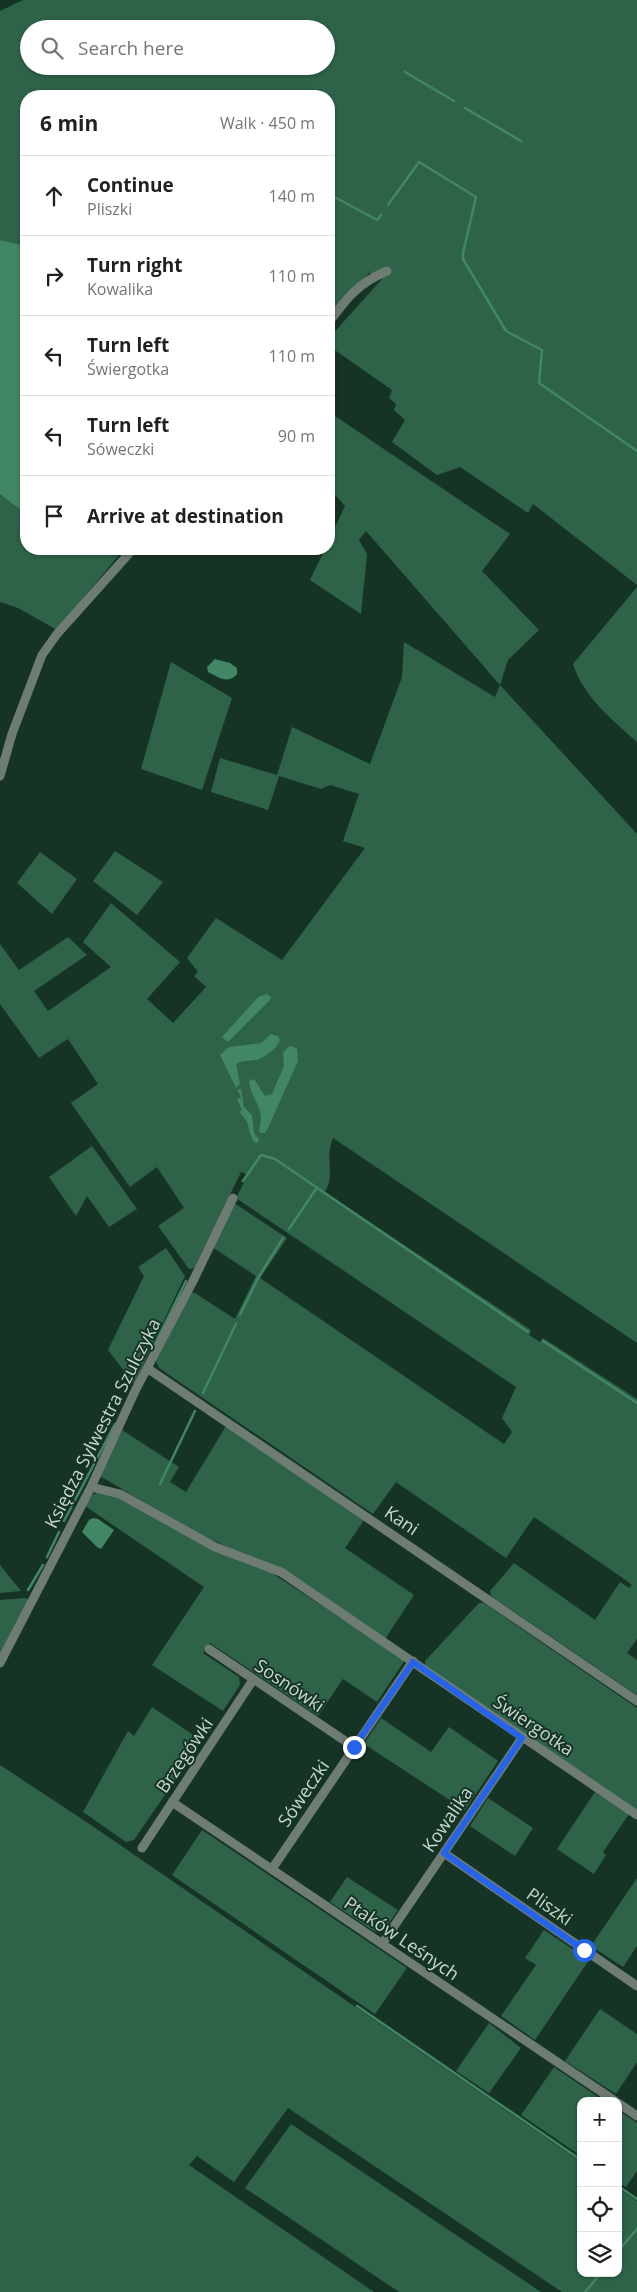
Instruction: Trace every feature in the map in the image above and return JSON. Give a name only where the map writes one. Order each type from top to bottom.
[{"type":"street","points":[[335,314],[352,292],[365,281],[386,271]]},
{"type":"street","points":[[0,776],[16,725],[42,655],[57,634],[128,555]]},
{"type":"street","name":"Księdza Sylwestra Szulczyka","points":[[0,1663],[91,1487],[147,1368],[233,1198]]},
{"type":"street","name":"Kani","points":[[147,1368],[637,1702]]},
{"type":"street","name":"Świergotka","points":[[91,1487],[120,1494],[215,1547],[281,1572],[637,1815]]},
{"type":"street","name":"Sosnówki","points":[[209,1649],[354,1747]]},
{"type":"street","name":"Sóweczki","points":[[272,1869],[413,1662]]},
{"type":"street","name":"Brzegówki","points":[[142,1848],[253,1680]]},
{"type":"street","name":"Kowalika","points":[[382,1944],[522,1738]]},
{"type":"street","name":"Ptaków Leśnych","points":[[172,1802],[609,2097]]},
{"type":"street","name":"Pliszki","points":[[444,1853],[637,1986]]},
{"type":"street","points":[[622,2106],[637,2116]]},
{"type":"shaded area","points":[[23,0],[637,0],[637,585],[533,504],[528,513],[460,467],[437,475],[392,442],[405,420],[394,410],[396,404],[389,398],[392,390],[335,350],[335,331],[382,279],[369,273],[335,311],[335,90],[20,90],[20,555],[119,555],[57,630],[18,608],[0,602],[0,11]]},
{"type":"shaded area","points":[[0,240],[20,245],[20,509],[0,494]]},
{"type":"shaded area","points":[[335,416],[510,534],[482,571],[539,630],[508,660],[500,685],[366,531],[359,540],[367,554],[361,614],[310,580],[322,555],[335,555],[335,527],[345,506],[335,495]]},
{"type":"shaded area","points":[[637,587],[637,742],[599,707],[584,687],[573,664]]},
{"type":"shaded area","points":[[404,642],[495,697],[500,685],[637,834],[637,1343],[333,1138],[329,1153],[330,1179],[325,1192],[531,1330],[529,1335],[540,1342],[543,1338],[637,1399],[637,1639],[627,1653],[637,1660],[637,1695],[491,1596],[490,1591],[514,1563],[595,1620],[620,1582],[629,1588],[632,1585],[534,1517],[506,1558],[396,1482],[373,1514],[159,1368],[156,1361],[189,1292],[195,1293],[235,1319],[256,1276],[212,1247],[234,1203],[287,1238],[260,1278],[504,1444],[512,1432],[502,1418],[516,1387],[236,1198],[248,1175],[241,1172],[194,1268],[189,1269],[158,1226],[184,1208],[157,1167],[130,1187],[71,1103],[98,1084],[68,1039],[39,1058],[0,1004],[0,944],[19,970],[68,937],[87,955],[34,991],[48,1011],[111,967],[83,942],[111,903],[180,962],[147,999],[173,1023],[206,987],[194,976],[198,972],[187,958],[216,918],[282,960],[365,848],[343,841],[359,794],[330,785],[321,789],[279,776],[268,810],[211,792],[220,758],[277,775],[292,727],[370,764],[402,677]]},
{"type":"shaded area","points":[[215,659],[230,663],[237,668],[237,674],[227,680],[208,672],[207,667]]},
{"type":"shaded area","points":[[171,662],[232,698],[202,790],[141,769]]},
{"type":"shaded area","points":[[115,851],[163,882],[137,915],[93,881]]},
{"type":"shaded area","points":[[40,852],[77,879],[52,914],[17,883]]},
{"type":"shaded area","points":[[267,994],[271,997],[270,1000],[228,1042],[222,1037],[258,997]]},
{"type":"shaded area","points":[[271,1034],[278,1036],[280,1040],[277,1046],[270,1052],[259,1059],[236,1064],[240,1084],[236,1088],[220,1055],[229,1047],[261,1043]]},
{"type":"shaded area","points":[[292,1046],[297,1049],[298,1061],[268,1128],[265,1133],[260,1133],[261,1115],[249,1081],[254,1079],[265,1096],[272,1094],[284,1066],[283,1053],[288,1047]]},
{"type":"shaded area","points":[[241,1089],[244,1107],[252,1115],[254,1133],[259,1139],[258,1143],[254,1142],[246,1120],[239,1112],[242,1110],[237,1099],[241,1097],[237,1090]]},
{"type":"shaded area","points":[[92,1146],[137,1209],[109,1227],[87,1196],[76,1216],[49,1177]]},
{"type":"shaded area","points":[[166,1248],[185,1276],[134,1384],[108,1350],[144,1276],[138,1267]]},
{"type":"shaded area","points":[[226,1426],[364,1520],[345,1548],[414,1595],[385,1639],[267,1562],[232,1549],[193,1531],[100,1476],[122,1430],[179,1467],[170,1482],[186,1492]]},
{"type":"shaded area","points":[[100,1492],[121,1498],[261,1566],[405,1660],[377,1702],[343,1679],[318,1716],[210,1643],[203,1653],[239,1677],[240,1685],[223,1711],[152,1665],[204,1587],[85,1506],[92,1495]]},
{"type":"shaded area","points":[[93,1518],[98,1519],[114,1530],[101,1549],[82,1532],[89,1520]]},
{"type":"shaded area","points":[[0,1565],[21,1591],[0,1593]]},
{"type":"shaded area","points":[[26,1598],[29,1600],[0,1656],[0,1600]]},
{"type":"shaded area","points":[[479,1603],[484,1603],[637,1708],[637,1811],[425,1666],[425,1661]]},
{"type":"shaded area","points":[[152,1707],[202,1741],[134,1840],[126,1842],[83,1812],[128,1731],[134,1736]]},
{"type":"shaded area","points":[[381,1718],[431,1752],[449,1727],[498,1761],[465,1810],[364,1744]]},
{"type":"shaded area","points":[[0,1765],[88,1823],[577,2159],[577,2277],[622,2277],[622,2191],[637,2201],[637,2292],[562,2292],[288,2108],[234,2182],[197,2156],[189,2165],[374,2292],[0,2292]]},
{"type":"shaded area","points":[[595,1792],[629,1814],[603,1852],[606,1855],[594,1874],[557,1849]]},
{"type":"shaded area","points":[[488,1798],[533,1828],[515,1856],[470,1826]]},
{"type":"shaded area","points":[[202,1830],[407,1968],[375,2014],[172,1875]]},
{"type":"shaded area","points":[[347,1877],[398,1910],[384,1930],[375,1932],[330,1902]]},
{"type":"shaded area","points":[[637,1878],[637,1946],[623,1967],[591,1946]]},
{"type":"shaded area","points":[[544,1930],[589,1960],[535,2040],[501,2016],[536,1965],[525,1958]]},
{"type":"shaded area","points":[[600,2009],[637,2034],[637,2062],[616,2094],[565,2061]]},
{"type":"shaded area","points":[[489,2023],[521,2048],[489,2093],[456,2071]]},
{"type":"shaded area","points":[[554,2067],[598,2097],[577,2097],[577,2153],[521,2115]]},
{"type":"shaded area","points":[[622,2113],[637,2123],[637,2171],[626,2187],[622,2184]]},
{"type":"shaded area","points":[[291,2124],[541,2292],[399,2292],[245,2188]]},
{"type":"waterway","points":[[405,72],[454,101]]},
{"type":"waterway","points":[[465,108],[521,141]]},
{"type":"waterway","points":[[388,205],[419,162],[476,197],[463,259],[506,331],[542,350],[539,383],[637,451]]},
{"type":"waterway","points":[[335,197],[377,220],[381,215]]},
{"type":"waterway","points":[[243,1181],[261,1155],[275,1159],[528,1332]]},
{"type":"waterway","points":[[289,1229],[316,1189]]},
{"type":"waterway","points":[[240,1315],[258,1278],[283,1238]]},
{"type":"waterway","points":[[153,1348],[186,1281]]},
{"type":"waterway","points":[[203,1393],[236,1324]]},
{"type":"waterway","points":[[543,1341],[637,1403]]},
{"type":"waterway","points":[[160,1484],[195,1411]]},
{"type":"waterway","points":[[64,1521],[115,1424]]},
{"type":"waterway","points":[[47,1557],[59,1532]]},
{"type":"waterway","points":[[28,1590],[43,1565]]},
{"type":"waterway","points":[[357,2006],[577,2157]]},
{"type":"waterway","points":[[619,2187],[637,2199]]},
{"type":"waterway","points":[[622,2246],[637,2229]]},
{"type":"waterway","points":[[585,2292],[598,2277]]},
{"type":"route","points":[[354,1747],[413,1662],[522,1738],[444,1853],[584,1950]]}]
